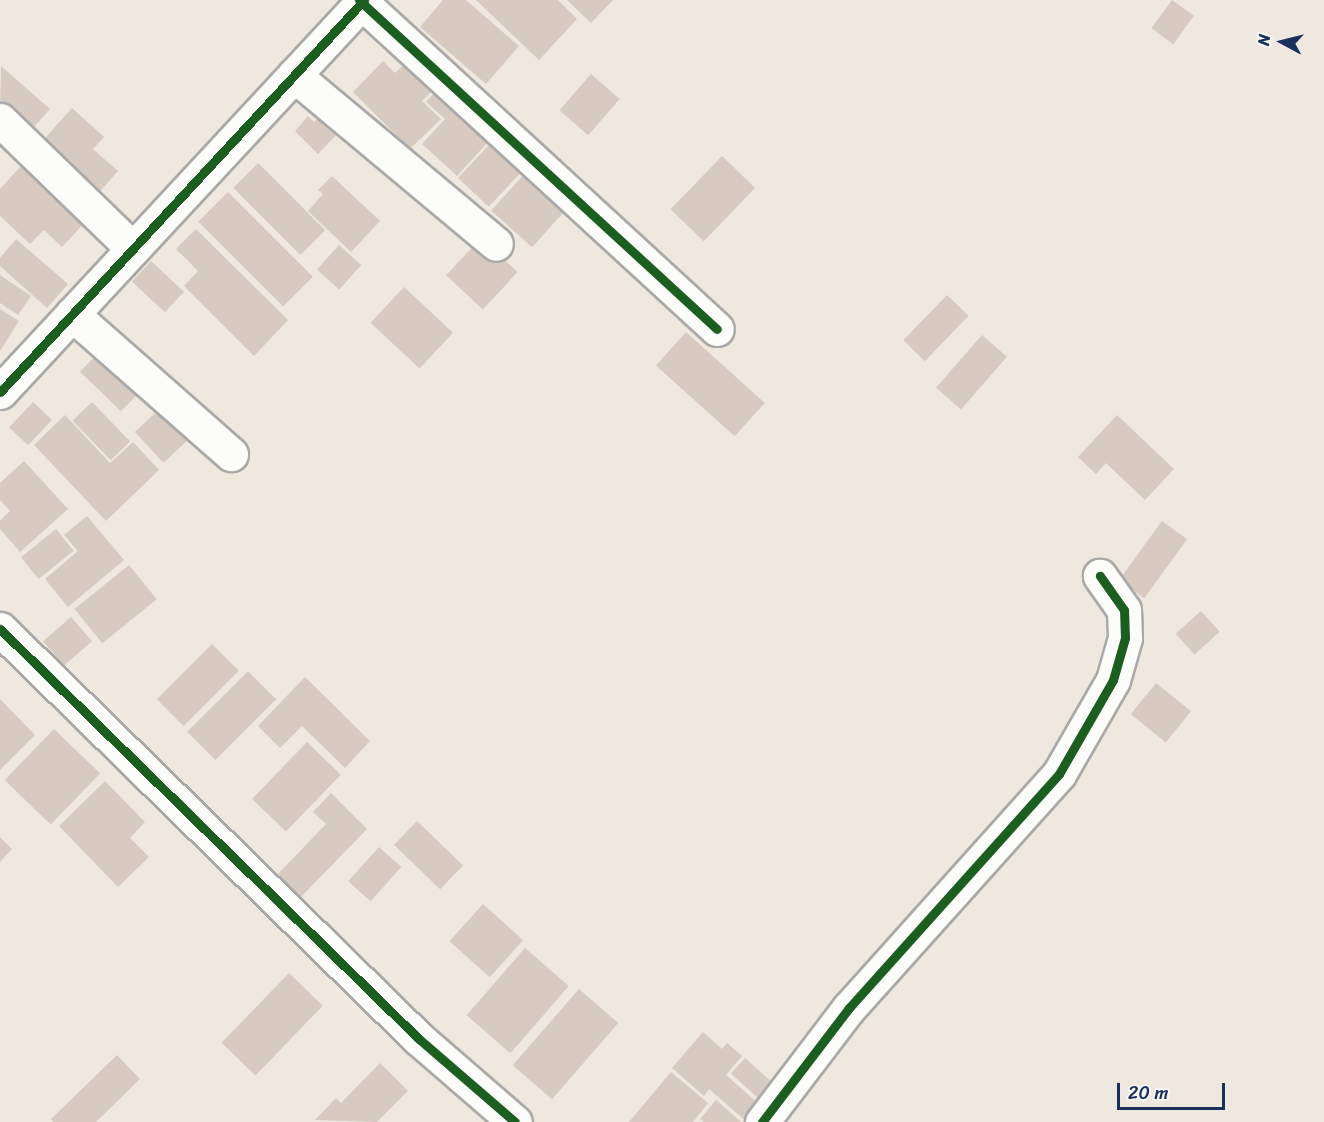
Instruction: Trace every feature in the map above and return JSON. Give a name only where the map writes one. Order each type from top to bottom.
[{"type":"street","points":[[0,392],[362,1],[717,329]]},
{"type":"street","points":[[294,75],[496,244]]},
{"type":"street","points":[[0,120],[133,249]]},
{"type":"street","points":[[72,315],[231,454]]},
{"type":"street","points":[[762,1122],[849,1008],[1059,774],[1113,680],[1125,638],[1124,610],[1100,576]]},
{"type":"street","points":[[0,629],[418,1038],[515,1122]]},
{"type":"building","points":[[443,0],[466,0],[519,46],[486,84],[420,27]]},
{"type":"building","points":[[476,0],[558,0],[577,19],[539,60]]},
{"type":"building","points":[[567,0],[613,0],[591,23]]},
{"type":"building","points":[[1172,0],[1194,16],[1173,44],[1151,28]]},
{"type":"building","points":[[414,55],[441,82],[422,101],[441,119],[410,149],[353,92],[383,61],[395,73]]},
{"type":"building","points":[[1,66],[50,109],[26,136],[0,113]]},
{"type":"building","points":[[591,74],[620,99],[588,135],[560,110]]},
{"type":"building","points":[[445,81],[499,130],[457,176],[422,144],[445,119],[426,102]]},
{"type":"building","points":[[72,108],[104,137],[93,149],[118,171],[94,198],[37,147]]},
{"type":"building","points":[[327,109],[345,126],[318,154],[295,131],[308,116],[314,122]]},
{"type":"building","points":[[501,132],[532,161],[489,207],[458,178]]},
{"type":"building","points":[[30,156],[92,215],[62,247],[44,230],[30,244],[0,216],[0,189]]},
{"type":"building","points":[[722,156],[755,188],[704,241],[671,209]]},
{"type":"building","points":[[258,163],[325,230],[300,255],[233,188]]},
{"type":"building","points":[[534,163],[575,200],[532,247],[491,211]]},
{"type":"building","points":[[332,176],[380,221],[351,252],[308,211],[323,194],[318,190]]},
{"type":"building","points":[[228,192],[313,277],[283,307],[198,222]]},
{"type":"building","points":[[196,229],[288,320],[254,356],[184,286],[198,271],[176,249]]},
{"type":"building","points":[[481,238],[518,272],[483,309],[446,275]]},
{"type":"building","points":[[16,239],[68,284],[47,308],[0,266],[0,258]]},
{"type":"building","points":[[339,245],[361,265],[339,290],[317,270]]},
{"type":"building","points":[[151,261],[184,292],[165,312],[132,281]]},
{"type":"building","points":[[0,275],[31,296],[18,315],[0,303]]},
{"type":"building","points":[[404,287],[453,333],[420,369],[371,323]]},
{"type":"building","points":[[947,295],[969,316],[925,361],[903,340]]},
{"type":"building","points":[[0,309],[19,321],[0,351]]},
{"type":"building","points":[[686,332],[765,403],[735,436],[656,365]]},
{"type":"building","points":[[982,335],[1007,357],[961,409],[936,388]]},
{"type":"building","points":[[103,348],[144,388],[121,411],[80,372]]},
{"type":"building","points":[[33,402],[52,420],[28,445],[9,428]]},
{"type":"building","points":[[92,402],[130,442],[111,460],[73,421]]},
{"type":"building","points":[[167,402],[196,433],[163,463],[135,432]]},
{"type":"building","points":[[65,415],[110,463],[133,442],[159,470],[106,521],[34,445]]},
{"type":"building","points":[[1117,415],[1174,469],[1145,500],[1106,463],[1096,474],[1078,457]]},
{"type":"building","points":[[24,461],[68,509],[20,552],[0,529],[0,521],[10,511],[0,500],[0,483]]},
{"type":"building","points":[[87,516],[124,560],[68,607],[45,579],[78,551],[64,535]]},
{"type":"building","points":[[1162,521],[1187,539],[1144,598],[1119,580]]},
{"type":"building","points":[[56,529],[74,551],[39,579],[21,557]]},
{"type":"building","points":[[129,565],[157,599],[102,643],[75,609]]},
{"type":"building","points":[[1201,611],[1220,632],[1194,655],[1176,634]]},
{"type":"building","points":[[71,617],[92,641],[64,665],[43,641]]},
{"type":"building","points":[[212,644],[239,671],[184,726],[157,699]]},
{"type":"building","points":[[248,671],[276,699],[215,760],[187,732]]},
{"type":"building","points":[[305,677],[370,741],[345,768],[302,726],[280,748],[258,726]]},
{"type":"building","points":[[1156,683],[1191,711],[1166,742],[1131,714]]},
{"type":"building","points":[[0,699],[35,735],[0,770]]},
{"type":"building","points":[[54,729],[100,773],[51,825],[5,780]]},
{"type":"building","points":[[307,742],[341,775],[286,831],[252,799]]},
{"type":"building","points":[[105,781],[145,822],[130,838],[149,857],[118,887],[59,826]]},
{"type":"building","points":[[331,793],[367,829],[301,897],[278,874],[326,824],[313,812]]},
{"type":"building","points":[[417,821],[463,865],[440,889],[394,845]]},
{"type":"building","points":[[0,837],[12,849],[0,862]]},
{"type":"building","points":[[379,847],[401,867],[371,901],[348,881]]},
{"type":"building","points":[[483,904],[523,940],[490,977],[450,941]]},
{"type":"building","points":[[525,948],[569,986],[510,1053],[467,1015]]},
{"type":"building","points":[[289,973],[323,1006],[255,1075],[222,1043]]},
{"type":"building","points":[[579,989],[618,1023],[552,1099],[513,1065]]},
{"type":"building","points":[[703,1032],[722,1049],[727,1043],[742,1056],[726,1075],[760,1105],[746,1121],[709,1089],[704,1096],[672,1068]]},
{"type":"building","points":[[117,1055],[140,1079],[96,1122],[53,1122],[51,1119]]},
{"type":"building","points":[[745,1058],[776,1086],[762,1102],[731,1074]]},
{"type":"building","points":[[380,1063],[408,1091],[377,1122],[315,1120],[336,1098],[341,1103]]},
{"type":"building","points":[[671,1072],[708,1103],[693,1122],[629,1122]]},
{"type":"building","points":[[716,1100],[741,1122],[704,1122],[700,1119]]},
{"type":"cycle path","points":[[359,0],[717,329]]},
{"type":"cycle path","points":[[0,392],[364,0]]},
{"type":"cycle path","points":[[762,1122],[849,1008],[1059,774],[1113,680],[1125,638],[1124,610],[1100,576]]},
{"type":"cycle path","points":[[0,629],[418,1038],[515,1122]]}]
